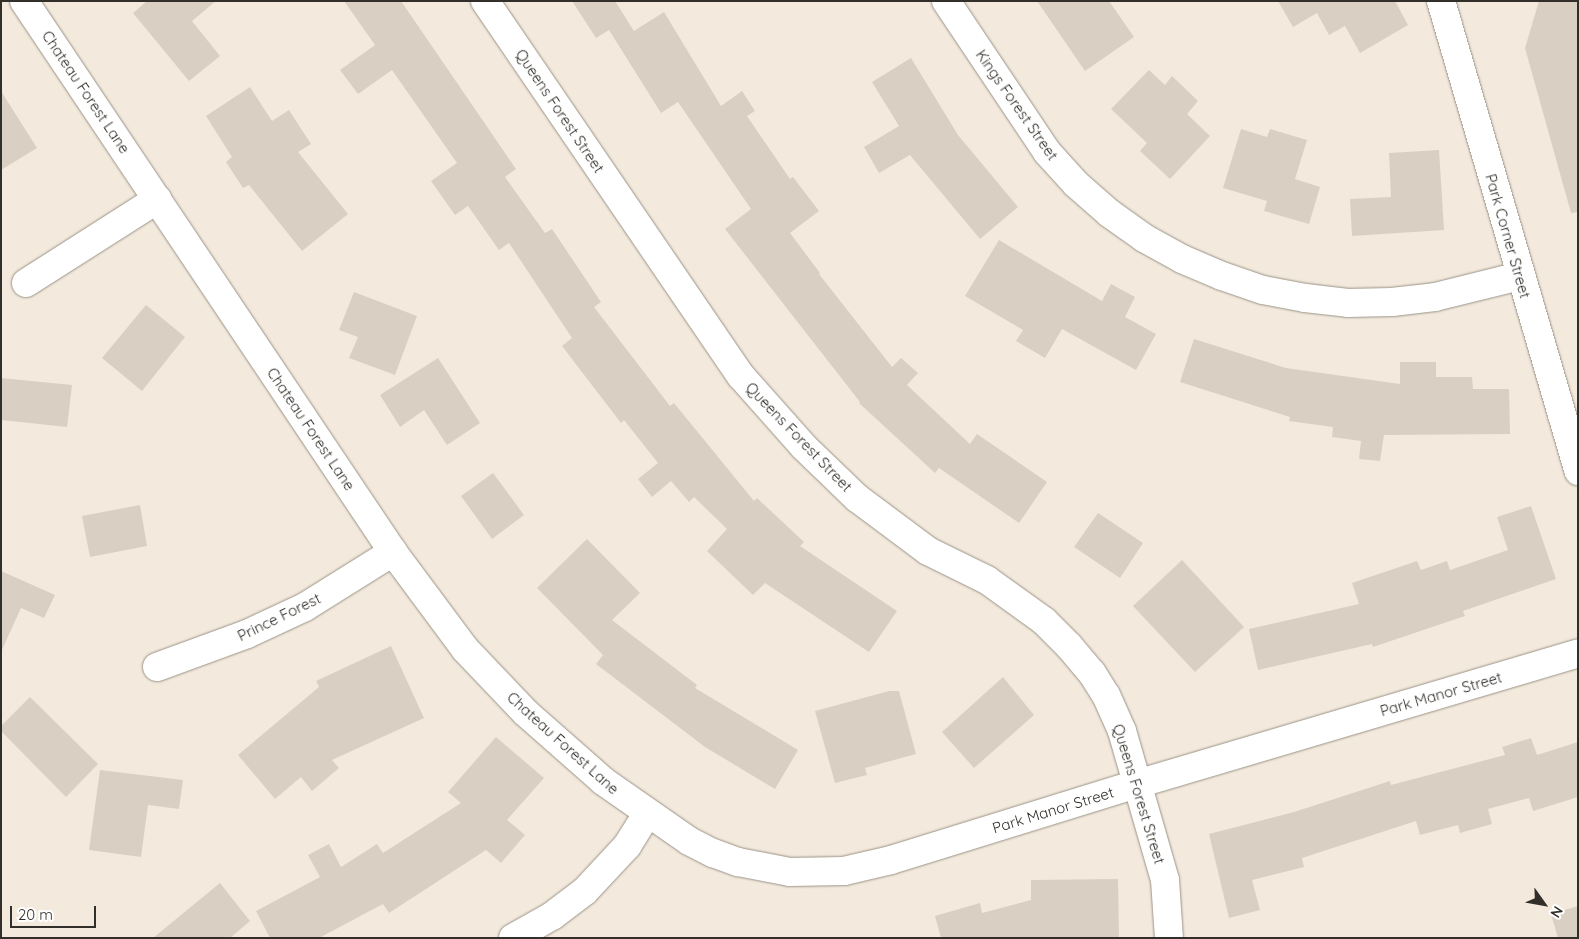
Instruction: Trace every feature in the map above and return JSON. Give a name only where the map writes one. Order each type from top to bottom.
[{"type":"street","name":"Chateau Forest Lane","points":[[24,1],[393,552],[465,649],[526,714],[603,781],[648,813]]},
{"type":"street","name":"Queens Forest Street","points":[[485,1],[741,376],[804,447],[857,498],[928,551],[987,580],[1044,621],[1092,673],[1106,695],[1122,731],[1165,880],[1170,938]]},
{"type":"street","name":"Kings Forest Street","points":[[946,1],[1047,152],[1076,184],[1144,238],[1182,259],[1222,276],[1263,290],[1305,298],[1348,302],[1392,302],[1435,298],[1520,276]]},
{"type":"street","name":"Park Corner Street","points":[[1440,1],[1578,470]]},
{"type":"street","points":[[26,283],[158,200]]},
{"type":"street","name":"Prince Forest","points":[[157,667],[247,634],[305,607],[393,552]]},
{"type":"street","name":"Park Manor Street","points":[[648,813],[689,842],[738,862],[790,872],[844,871],[891,860],[1137,784],[1578,653]]},
{"type":"street","points":[[513,938],[552,916],[584,891],[627,846],[648,813]]},
{"type":"building","points":[[147,1],[216,1],[192,21],[220,56],[189,81],[133,13]]},
{"type":"building","points":[[344,1],[401,1],[516,169],[505,177],[545,233],[552,229],[601,302],[594,307],[670,406],[674,403],[754,501],[757,498],[804,542],[800,546],[897,611],[869,652],[765,583],[753,595],[707,551],[727,529],[694,497],[689,502],[671,481],[652,497],[638,479],[658,463],[624,420],[621,423],[562,346],[572,338],[509,243],[499,250],[468,206],[455,215],[431,181],[457,163],[392,70],[358,94],[340,70],[375,45]]},
{"type":"building","points":[[572,1],[615,1],[634,31],[664,12],[721,106],[742,91],[755,111],[747,116],[790,179],[793,177],[819,211],[790,233],[819,274],[892,367],[901,358],[918,373],[907,385],[970,444],[977,434],[1047,482],[1019,523],[939,468],[935,473],[859,403],[725,229],[751,209],[678,102],[661,113],[609,30],[596,38]]},
{"type":"building","points":[[1037,1],[1109,1],[1134,37],[1085,71]]},
{"type":"building","points":[[1278,1],[1395,1],[1408,25],[1360,53],[1345,26],[1329,35],[1317,13],[1293,27]]},
{"type":"building","points":[[1539,1],[1578,1],[1578,212],[1571,213],[1525,48]]},
{"type":"building","points":[[911,58],[958,135],[1018,207],[980,239],[910,155],[879,173],[864,147],[899,126],[872,82]]},
{"type":"building","points":[[1149,70],[1165,85],[1172,76],[1198,101],[1187,114],[1210,136],[1170,179],[1140,151],[1147,143],[1111,109]]},
{"type":"building","points":[[250,87],[272,121],[289,110],[311,144],[298,152],[348,214],[302,251],[249,185],[243,188],[226,162],[232,157],[206,116]]},
{"type":"building","points":[[1,91],[37,148],[1,170]]},
{"type":"building","points":[[1241,129],[1267,137],[1270,129],[1307,140],[1295,179],[1320,187],[1309,224],[1264,211],[1267,201],[1223,188]]},
{"type":"building","points":[[1439,150],[1444,230],[1352,236],[1350,199],[1391,197],[1389,153]]},
{"type":"building","points":[[999,240],[1102,301],[1111,284],[1135,297],[1125,317],[1156,334],[1136,370],[1062,329],[1045,358],[1016,341],[1023,330],[965,296]]},
{"type":"building","points":[[354,292],[417,316],[395,375],[349,358],[358,337],[339,330]]},
{"type":"building","points":[[146,305],[185,337],[142,391],[102,358]]},
{"type":"building","points":[[1194,339],[1286,368],[1400,384],[1400,362],[1436,362],[1436,377],[1472,377],[1473,389],[1509,389],[1510,434],[1384,435],[1380,461],[1359,459],[1361,441],[1332,437],[1333,427],[1289,421],[1290,417],[1180,382]]},
{"type":"building","points":[[438,358],[480,423],[447,445],[424,410],[400,427],[380,395]]},
{"type":"building","points":[[1,378],[72,385],[67,427],[1,420]]},
{"type":"building","points":[[493,473],[524,515],[492,539],[461,496]]},
{"type":"building","points":[[140,505],[147,546],[90,557],[82,516]]},
{"type":"building","points":[[1531,506],[1556,579],[1463,611],[1465,616],[1373,647],[1372,644],[1258,670],[1249,629],[1359,604],[1352,583],[1417,561],[1421,570],[1447,561],[1450,570],[1508,550],[1497,517]]},
{"type":"building","points":[[1098,513],[1143,543],[1120,578],[1074,547]]},
{"type":"building","points":[[587,539],[640,593],[612,620],[697,685],[695,688],[798,750],[775,789],[705,747],[596,664],[603,655],[537,588]]},
{"type":"building","points":[[1182,560],[1244,627],[1195,672],[1133,606]]},
{"type":"building","points":[[1,571],[55,595],[44,618],[21,608],[1,652]]},
{"type":"building","points":[[391,646],[424,718],[332,760],[339,768],[312,791],[301,777],[275,799],[238,755],[319,687],[316,681]]},
{"type":"building","points":[[1003,677],[1034,715],[974,768],[942,732]]},
{"type":"building","points":[[889,691],[899,691],[916,754],[865,768],[867,775],[835,783],[815,711]]},
{"type":"building","points":[[30,697],[98,764],[66,797],[1,731],[1,726]]},
{"type":"building","points":[[496,737],[544,778],[507,820],[525,835],[501,863],[486,850],[389,913],[383,904],[319,938],[270,938],[256,911],[320,877],[308,855],[329,844],[341,867],[377,844],[383,853],[461,803],[448,792]]},
{"type":"building","points":[[1531,738],[1537,755],[1578,742],[1578,797],[1533,811],[1529,798],[1488,809],[1492,824],[1460,833],[1458,825],[1420,835],[1416,821],[1302,858],[1304,867],[1252,880],[1260,910],[1229,918],[1209,834],[1294,812],[1390,781],[1391,785],[1505,755],[1502,747]]},
{"type":"building","points":[[100,770],[183,780],[179,809],[148,805],[141,857],[89,850]]},
{"type":"building","points":[[1118,879],[1119,938],[941,938],[935,916],[980,903],[982,913],[1031,900],[1031,880]]},
{"type":"building","points":[[220,883],[250,921],[230,938],[153,938]]},
{"type":"building","points":[[1578,906],[1578,938],[1558,938],[1551,914]]}]
